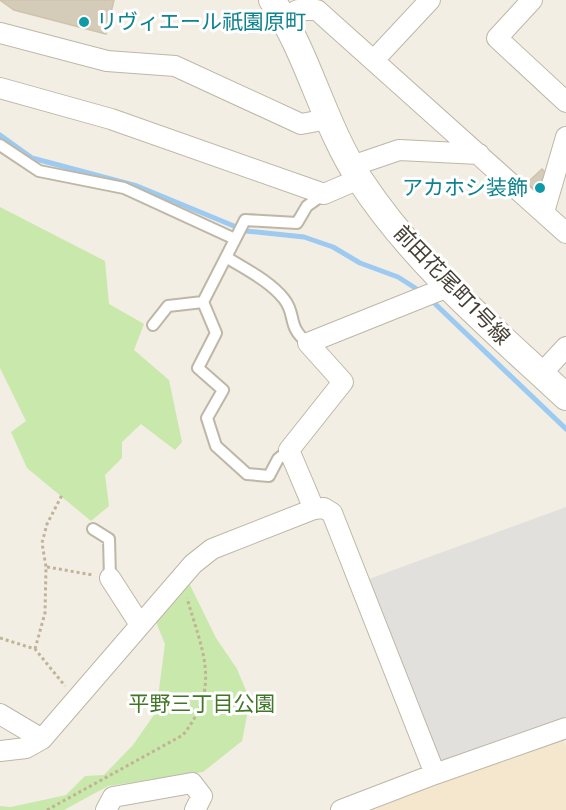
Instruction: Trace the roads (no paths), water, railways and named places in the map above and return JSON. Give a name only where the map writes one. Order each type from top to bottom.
[{"type":"street","points":[[374,60],[430,0]]},
{"type":"street","points":[[532,0],[497,38],[566,102]]},
{"type":"street","points":[[278,8],[317,10],[566,233]]},
{"type":"street","name":"前田花尾町1号線","points":[[278,8],[328,119],[355,172],[395,229],[433,293],[541,374],[566,397]]},
{"type":"street","points":[[0,33],[107,61],[175,66],[301,124],[328,119]]},
{"type":"street","points":[[0,88],[111,119],[324,194],[355,172],[399,150],[479,154]]},
{"type":"street","points":[[544,212],[566,136]]},
{"type":"street","points":[[314,509],[289,450],[343,382],[308,343],[433,293]]},
{"type":"street","points":[[541,374],[566,347]]},
{"type":"street","points":[[0,751],[26,748],[42,739],[139,623],[181,577],[212,549],[314,509],[324,508],[332,513],[435,774]]},
{"type":"street","points":[[110,578],[139,623]]},
{"type":"street","points":[[0,714],[42,739]]},
{"type":"street","points":[[341,810],[566,728]]},
{"type":"street","points":[[106,810],[113,797],[192,783],[202,796],[195,810]]},
{"type":"lane","points":[[0,145],[39,171],[124,188],[236,237]]},
{"type":"lane","points":[[289,450],[278,459],[268,476],[247,474],[216,446],[207,418],[223,390],[198,368],[216,333],[203,302],[245,220],[297,223],[307,206],[324,194]]},
{"type":"lane","points":[[226,257],[285,299],[296,334],[308,343]]},
{"type":"lane","points":[[153,325],[168,306],[203,302]]},
{"type":"lane","points":[[93,529],[109,539],[110,578]]},
{"type":"waterway","points":[[0,135],[32,158],[137,186],[246,231],[304,237],[333,247],[360,263],[398,277],[423,293]]},
{"type":"waterway","points":[[430,299],[566,429]]},
{"type":"place","name":"リヴィエール祇園原町","points":[[84,22]]},
{"type":"place","name":"アカホシ装飾","points":[[540,188]]},
{"type":"park label","name":"平野三丁目公園","points":[[202,704]]}]
